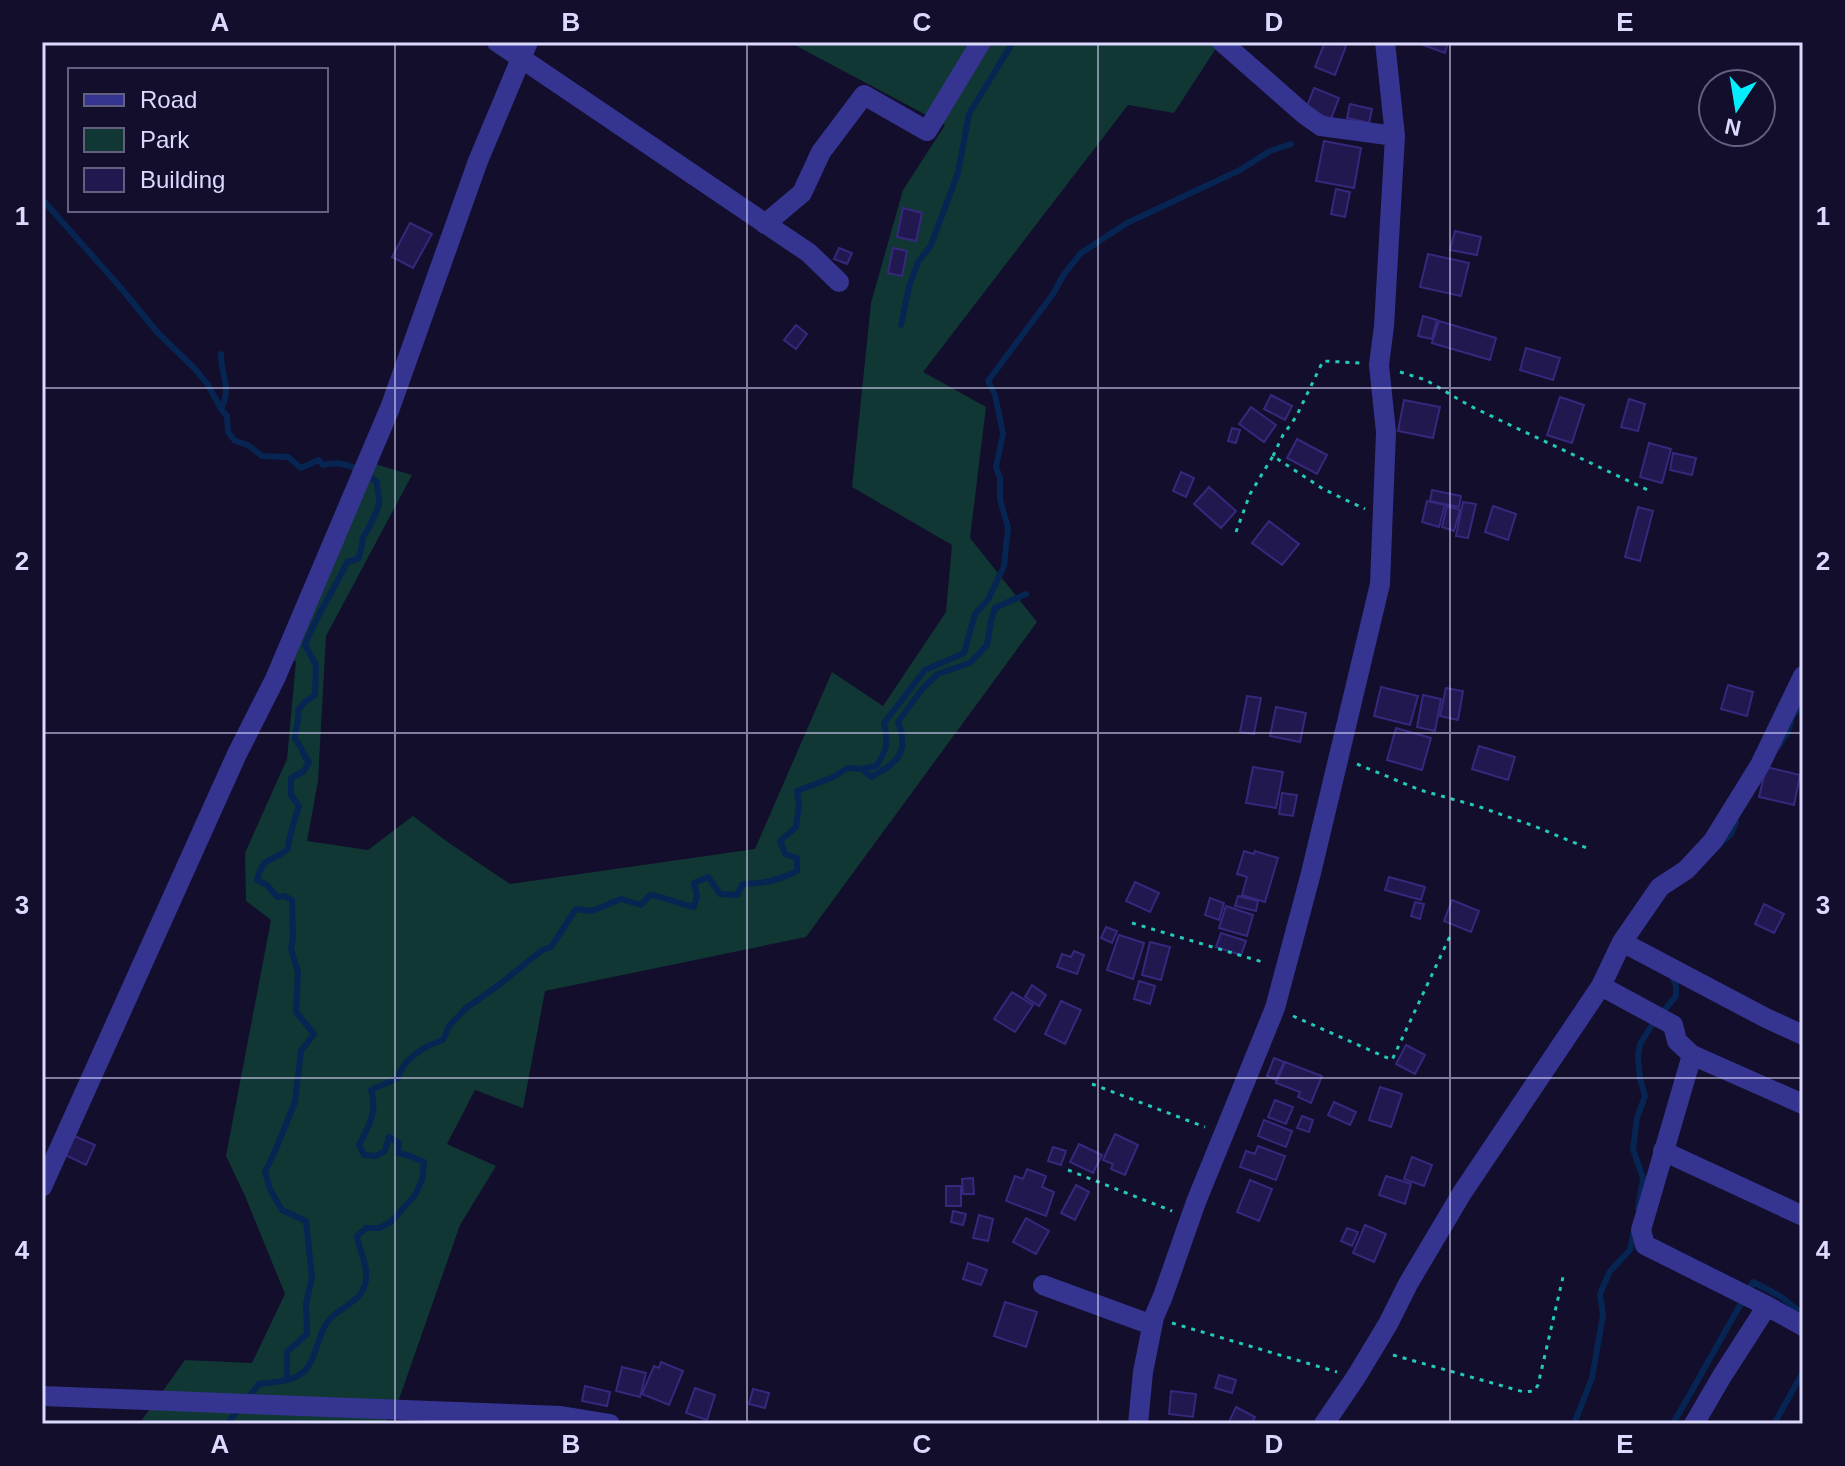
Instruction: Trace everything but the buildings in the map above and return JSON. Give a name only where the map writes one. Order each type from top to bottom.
[{"type":"street","points":[[497,42],[524,50],[809,253],[839,282]]},
{"type":"street","points":[[765,224],[802,193],[821,152],[864,95],[927,131],[981,42]]},
{"type":"street","points":[[1222,42],[1321,126],[1395,136]]},
{"type":"street","points":[[1138,1424],[1143,1372],[1153,1321],[1275,1008],[1311,873],[1380,584],[1386,432],[1379,365],[1395,136],[1385,42]]},
{"type":"street","points":[[42,1187],[237,754],[275,679],[390,408],[478,161],[524,50]]},
{"type":"street","points":[[1324,1424],[1388,1324],[1462,1193],[1601,986],[1622,942],[1660,887],[1686,870],[1713,841],[1760,765],[1803,676]]},
{"type":"street","points":[[1622,942],[1803,1035]]},
{"type":"street","points":[[1601,986],[1673,1025],[1677,1041],[1692,1055],[1803,1104]]},
{"type":"street","points":[[1692,1055],[1641,1230],[1645,1245],[1803,1326]]},
{"type":"street","points":[[1663,1151],[1803,1216]]},
{"type":"street","points":[[1043,1285],[1153,1321]]},
{"type":"street","points":[[1694,1424],[1767,1306]]},
{"type":"street","points":[[42,1396],[561,1416],[610,1424]]},
{"type":"path","points":[[1236,532],[1250,494],[1296,417],[1323,361],[1379,365],[1426,380],[1470,406],[1652,492]]},
{"type":"path","points":[[1273,456],[1323,489],[1373,513],[1383,509]]},
{"type":"path","points":[[1339,756],[1420,790],[1477,806],[1587,848]]},
{"type":"path","points":[[1132,923],[1285,969]]},
{"type":"path","points":[[1275,1008],[1392,1060],[1451,934]]},
{"type":"path","points":[[1092,1084],[1224,1134]]},
{"type":"path","points":[[1068,1170],[1191,1218]]},
{"type":"path","points":[[1372,1349],[1524,1392],[1534,1391],[1563,1277]]},
{"type":"path","points":[[1153,1321],[1356,1377]]},
{"type":"green space","points":[[789,42],[1220,42],[1174,113],[1128,105],[923,372],[986,407],[970,538],[1037,622],[806,937],[545,991],[523,1108],[475,1090],[447,1144],[496,1166],[460,1225],[397,1405],[384,1424],[139,1424],[185,1360],[252,1363],[285,1294],[226,1156],[271,920],[246,901],[245,853],[287,759],[296,661],[274,657],[375,464],[412,475],[326,636],[318,781],[307,841],[368,850],[413,816],[510,884],[755,849],[832,672],[883,706],[946,612],[952,545],[852,487],[871,303],[903,190],[945,125]]},
{"type":"waterway","points":[[901,325],[918,262],[931,245],[958,173],[969,114],[1013,42]]},
{"type":"waterway","points":[[862,769],[876,766],[880,760],[886,746],[884,723],[925,670],[964,653],[975,614],[988,600],[1004,566],[1008,528],[996,467],[1003,434],[995,395],[988,381],[1081,253],[1127,223],[1240,170],[1270,151],[1291,144]]},
{"type":"waterway","points":[[42,199],[157,332],[196,370],[221,409]]},
{"type":"waterway","points":[[221,354],[226,388],[221,409],[227,416],[228,432],[235,441],[248,445],[262,456],[288,457],[301,468],[319,460],[323,465],[339,464],[355,468],[358,476],[370,477],[377,482],[379,499],[363,537],[358,559],[347,562],[305,645],[316,665],[315,695],[298,710],[295,739],[309,762],[304,771],[291,778],[291,795],[299,806],[288,849],[265,863],[257,880],[267,885],[277,897],[292,900],[291,949],[298,972],[296,1012],[314,1034],[301,1051],[295,1102],[265,1172],[282,1210],[306,1221],[312,1277],[306,1304],[307,1334],[287,1352],[287,1380]]},
{"type":"waterway","points":[[246,1400],[259,1384],[291,1379],[307,1369],[325,1325],[357,1298],[364,1286],[366,1268],[357,1236],[366,1228],[379,1228],[392,1221],[415,1195],[422,1180],[424,1162],[398,1153],[399,1143],[389,1137],[385,1151],[376,1156],[364,1155],[359,1145],[373,1112],[371,1090],[398,1078],[404,1065],[415,1054],[443,1040],[449,1026],[465,1009],[541,951],[551,947],[576,909],[592,911],[621,899],[641,905],[650,895],[694,907],[697,896],[694,883],[708,877],[720,894],[737,895],[743,884],[771,881],[797,871],[797,858],[785,854],[780,841],[796,827],[797,791],[848,768],[862,769],[871,777],[894,762],[902,749],[898,722],[923,688],[938,674],[970,663],[987,645],[995,608],[1026,594]]},
{"type":"waterway","points":[[1778,747],[1788,732],[1792,717],[1803,703]]},
{"type":"waterway","points":[[1722,842],[1731,834],[1736,822]]},
{"type":"waterway","points":[[1638,1208],[1643,1178],[1633,1149],[1637,1118],[1645,1096],[1638,1057],[1640,1044],[1676,996],[1672,976]]},
{"type":"waterway","points":[[1574,1424],[1592,1378],[1603,1315],[1600,1294],[1610,1271],[1630,1250],[1634,1230]]},
{"type":"waterway","points":[[1673,1424],[1753,1282],[1780,1296],[1803,1314]]},
{"type":"waterway","points":[[1774,1424],[1803,1372]]},
{"type":"waterway","points":[[233,1424],[230,1420],[239,1409]]}]
